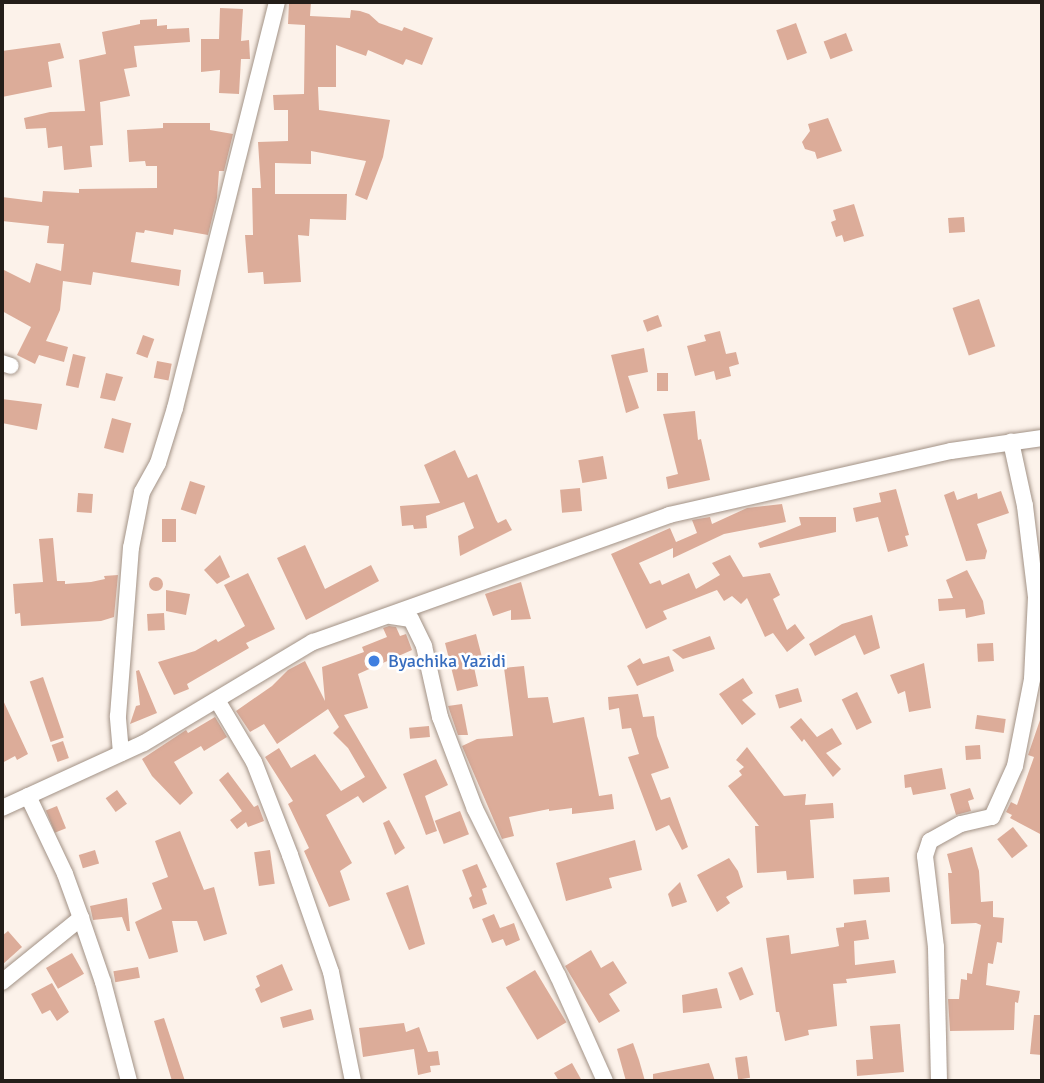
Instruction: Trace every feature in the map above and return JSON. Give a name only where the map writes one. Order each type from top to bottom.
[{"type":"street","points":[[121,753],[118,716],[131,548],[142,492],[158,463],[175,408],[277,2]]},
{"type":"street","points":[[2,808],[121,753],[217,700],[313,642],[669,515],[951,451],[1042,438]]},
{"type":"street","points":[[939,1081],[936,947],[925,856],[930,841],[961,824],[992,817],[1015,766],[1032,679],[1036,597],[1025,506],[1011,442]]},
{"type":"street","points":[[389,615],[411,619],[424,646],[440,717],[475,809],[558,976],[605,1081]]},
{"type":"street","points":[[217,700],[254,762],[290,855],[331,972],[353,1081]]},
{"type":"street","points":[[28,796],[65,874],[81,918],[103,982],[129,1081]]},
{"type":"street","points":[[2,982],[81,918]]},
{"type":"building","points":[[289,2],[311,2],[310,16],[350,18],[351,10],[360,11],[369,14],[379,23],[402,31],[404,27],[433,38],[422,65],[406,59],[403,65],[368,50],[366,56],[336,45],[336,87],[318,87],[319,110],[390,120],[383,157],[367,200],[355,195],[366,161],[311,151],[311,164],[275,163],[275,194],[347,194],[346,220],[310,219],[309,236],[298,235],[301,282],[264,284],[263,272],[248,273],[245,235],[253,235],[252,188],[261,188],[258,142],[288,141],[288,110],[274,110],[273,95],[304,94],[305,25],[288,24]]},
{"type":"building","points":[[220,8],[243,9],[241,41],[249,40],[250,59],[241,59],[239,94],[219,93],[220,70],[201,72],[201,39],[219,39]]},
{"type":"building","points":[[157,19],[157,26],[167,25],[167,29],[189,28],[190,42],[134,46],[137,67],[124,69],[130,96],[100,102],[103,145],[90,146],[92,167],[64,170],[62,146],[48,148],[46,128],[26,129],[24,118],[50,112],[85,111],[79,60],[106,54],[102,32],[140,24],[140,20]]},
{"type":"building","points":[[796,23],[807,53],[787,60],[776,30]]},
{"type":"building","points":[[846,33],[853,51],[830,59],[824,42]]},
{"type":"building","points":[[60,43],[64,58],[48,62],[52,87],[2,97],[2,51]]},
{"type":"building","points":[[828,118],[842,151],[817,159],[815,152],[805,149],[802,142],[810,131],[808,124]]},
{"type":"building","points":[[163,123],[210,123],[210,130],[233,134],[224,171],[219,171],[217,198],[208,235],[174,229],[173,235],[145,230],[144,233],[136,232],[131,262],[181,270],[179,286],[93,272],[91,285],[63,281],[60,310],[46,341],[68,347],[64,362],[39,355],[35,364],[17,355],[31,327],[2,311],[2,269],[30,283],[36,263],[61,271],[64,244],[47,243],[49,226],[2,221],[2,197],[42,202],[43,191],[79,193],[79,189],[157,188],[157,166],[146,166],[145,161],[129,162],[127,130],[163,128]]},
{"type":"building","points":[[854,204],[864,236],[844,242],[842,235],[836,237],[831,222],[836,220],[833,210]]},
{"type":"building","points":[[964,217],[965,232],[949,233],[948,218]]},
{"type":"building","points":[[979,299],[995,346],[969,355],[953,308]]},
{"type":"building","points":[[658,315],[662,326],[647,332],[643,320]]},
{"type":"building","points":[[720,331],[726,354],[736,352],[739,364],[729,367],[731,376],[716,380],[714,371],[695,376],[687,346],[706,341],[704,335]]},
{"type":"building","points":[[143,335],[154,339],[147,358],[136,354]]},
{"type":"building","points":[[644,348],[648,372],[628,376],[639,408],[626,413],[611,355]]},
{"type":"building","points":[[73,354],[86,357],[78,388],[66,385]]},
{"type":"building","points":[[157,361],[172,364],[168,381],[154,378]]},
{"type":"building","points":[[106,373],[123,377],[115,401],[100,398]]},
{"type":"building","points":[[657,373],[668,373],[668,391],[657,391]]},
{"type":"building","points":[[2,399],[42,404],[37,430],[2,423]]},
{"type":"building","points":[[695,411],[698,440],[701,439],[710,480],[668,489],[666,477],[678,474],[663,414]]},
{"type":"building","points":[[112,418],[131,423],[123,453],[104,448]]},
{"type":"building","points":[[455,450],[468,478],[477,474],[498,523],[506,519],[512,530],[460,556],[458,536],[474,528],[464,502],[426,516],[427,528],[414,529],[413,525],[402,526],[400,506],[440,503],[424,465]]},
{"type":"building","points":[[603,456],[607,479],[582,483],[578,460]]},
{"type":"building","points":[[190,481],[205,486],[196,514],[181,510]]},
{"type":"building","points":[[580,488],[582,511],[562,513],[560,490]]},
{"type":"building","points":[[896,489],[909,535],[905,536],[908,546],[888,552],[878,517],[856,522],[853,508],[881,502],[879,493]]},
{"type":"building","points":[[954,491],[957,500],[977,493],[978,499],[1001,491],[1009,513],[977,524],[987,551],[985,559],[966,561],[944,495]]},
{"type":"building","points":[[78,493],[93,494],[92,513],[77,512]]},
{"type":"building","points":[[782,504],[786,522],[724,534],[673,558],[673,548],[639,563],[650,584],[660,580],[662,585],[689,573],[696,589],[720,575],[712,563],[730,555],[743,577],[770,573],[780,595],[773,599],[787,630],[795,624],[805,638],[787,652],[773,633],[765,637],[747,598],[741,604],[732,596],[724,601],[717,590],[663,611],[667,619],[646,629],[611,554],[670,528],[676,542],[697,533],[692,520],[710,517],[712,524],[747,508]]},
{"type":"building","points":[[799,517],[836,517],[836,532],[760,548],[758,543],[801,525]]},
{"type":"building","points":[[162,519],[176,519],[176,542],[162,542]]},
{"type":"building","points":[[53,538],[57,581],[65,581],[65,584],[91,582],[105,579],[104,576],[118,575],[114,617],[101,621],[21,626],[20,613],[15,614],[13,584],[43,582],[39,539]]},
{"type":"building","points":[[305,545],[325,589],[371,565],[379,581],[306,620],[277,558]]},
{"type":"building","points":[[220,555],[230,577],[217,584],[204,570]]},
{"type":"building","points":[[967,570],[983,601],[985,614],[966,618],[965,609],[939,611],[938,599],[953,598],[946,580]]},
{"type":"building","points":[[248,573],[275,629],[246,643],[249,648],[187,684],[189,689],[174,695],[158,662],[195,651],[216,639],[218,642],[245,626],[224,585]]},
{"type":"building","points":[[153,577],[159,577],[163,584],[159,591],[153,591],[149,587],[149,581]]},
{"type":"building","points":[[521,582],[531,619],[511,620],[511,610],[493,616],[485,594]]},
{"type":"building","points":[[166,590],[190,594],[186,615],[166,611]]},
{"type":"building","points":[[164,613],[165,630],[148,631],[147,614]]},
{"type":"building","points":[[872,615],[880,648],[864,655],[855,635],[815,656],[809,644],[842,624]]},
{"type":"building","points":[[396,627],[400,636],[406,634],[412,650],[358,674],[368,708],[344,715],[387,788],[363,803],[358,796],[326,815],[352,863],[340,871],[350,900],[329,907],[304,851],[309,848],[288,804],[293,801],[265,757],[279,748],[291,768],[315,754],[341,791],[365,777],[348,748],[333,733],[339,727],[328,709],[277,744],[264,724],[250,732],[236,711],[272,686],[288,670],[305,661],[325,701],[322,667],[364,652],[362,647],[387,637],[383,628]]},
{"type":"building","points":[[476,634],[484,665],[474,667],[478,686],[457,691],[445,643]]},
{"type":"building","points":[[710,636],[715,649],[683,659],[672,650]]},
{"type":"building","points":[[993,643],[994,661],[978,662],[977,644]]},
{"type":"building","points":[[669,656],[674,671],[637,686],[627,666],[640,658],[643,664]]},
{"type":"building","points":[[924,663],[931,708],[909,712],[905,691],[898,694],[890,675]]},
{"type":"building","points":[[524,666],[528,698],[548,697],[553,723],[584,717],[599,796],[612,794],[614,809],[572,814],[572,808],[549,809],[509,817],[514,836],[502,839],[462,746],[477,739],[513,736],[504,668]]},
{"type":"building","points":[[139,670],[157,713],[130,724],[136,706],[140,705],[136,671]]},
{"type":"building","points":[[43,677],[64,738],[51,742],[30,682]]},
{"type":"building","points":[[743,678],[753,693],[742,700],[756,714],[742,725],[719,694]]},
{"type":"building","points":[[798,688],[802,701],[779,708],[775,695]]},
{"type":"building","points":[[857,692],[872,723],[857,730],[842,699]]},
{"type":"building","points":[[638,694],[643,717],[654,716],[657,736],[669,768],[651,774],[661,800],[670,797],[688,847],[682,850],[669,825],[656,831],[628,757],[639,754],[631,728],[622,729],[619,708],[609,710],[608,697]]},
{"type":"building","points":[[2,698],[28,754],[17,760],[15,756],[2,763]]},
{"type":"building","points":[[462,704],[468,735],[458,735],[448,706]]},
{"type":"building","points":[[977,715],[1006,719],[1004,733],[975,729]]},
{"type":"building","points":[[215,717],[227,737],[204,751],[201,746],[174,762],[193,793],[180,805],[152,776],[142,759],[186,730],[188,733]]},
{"type":"building","points":[[801,718],[817,737],[832,728],[842,744],[826,753],[841,769],[833,777],[804,739],[802,742],[790,727]]},
{"type":"building","points":[[1040,720],[1042,835],[1010,818],[1012,815],[1006,812],[1011,802],[1017,805],[1034,757],[1028,755]]},
{"type":"building","points":[[429,726],[430,737],[410,739],[409,728]]},
{"type":"building","points":[[63,741],[69,758],[58,762],[52,745]]},
{"type":"building","points":[[980,745],[981,759],[966,760],[965,746]]},
{"type":"building","points":[[747,747],[784,796],[806,794],[805,805],[833,803],[834,818],[810,820],[814,878],[787,880],[786,871],[757,873],[755,826],[759,826],[728,786],[742,775],[739,771],[744,767],[736,760]]},
{"type":"building","points":[[436,759],[448,785],[425,796],[437,831],[426,835],[403,774]]},
{"type":"building","points":[[942,768],[946,789],[913,795],[911,787],[905,788],[904,775]]},
{"type":"building","points":[[228,772],[254,807],[258,805],[264,821],[248,827],[246,822],[237,829],[230,820],[242,811],[219,780]]},
{"type":"building","points":[[970,788],[974,799],[968,801],[971,811],[956,815],[950,794]]},
{"type":"building","points":[[117,790],[127,804],[116,812],[106,798]]},
{"type":"building","points":[[57,806],[66,828],[55,833],[46,810]]},
{"type":"building","points":[[460,811],[469,834],[444,844],[435,821]]},
{"type":"building","points":[[389,820],[405,848],[395,855],[383,823]]},
{"type":"building","points":[[1013,827],[1028,846],[1012,858],[997,839]]},
{"type":"building","points":[[180,831],[204,890],[214,887],[227,934],[204,941],[197,921],[172,921],[178,952],[149,959],[135,922],[162,909],[152,883],[168,877],[155,841]]},
{"type":"building","points":[[635,840],[642,870],[609,878],[612,888],[566,901],[556,863]]},
{"type":"building","points":[[972,847],[979,871],[981,902],[993,901],[993,917],[1004,918],[1002,943],[997,942],[993,964],[988,963],[986,985],[1020,991],[1018,1003],[1015,1002],[1014,1030],[950,1031],[948,999],[959,999],[961,979],[967,980],[967,973],[972,974],[981,925],[951,924],[948,873],[952,873],[947,854]]},
{"type":"building","points":[[95,850],[99,863],[83,868],[79,855]]},
{"type":"building","points":[[270,850],[275,884],[259,886],[254,852]]},
{"type":"building","points":[[729,858],[738,871],[743,887],[726,897],[730,903],[717,912],[697,875]]},
{"type":"building","points":[[477,864],[487,887],[482,889],[487,904],[473,909],[469,898],[472,896],[462,870]]},
{"type":"building","points":[[889,877],[890,892],[854,894],[853,880]]},
{"type":"building","points":[[680,882],[687,902],[672,907],[668,894]]},
{"type":"building","points":[[408,885],[425,944],[409,950],[386,893]]},
{"type":"building","points":[[127,898],[130,931],[127,931],[122,917],[93,920],[90,906]]},
{"type":"building","points":[[494,914],[500,928],[514,923],[520,940],[506,946],[503,939],[492,943],[482,919]]},
{"type":"building","points":[[866,920],[869,939],[854,941],[855,965],[894,960],[896,973],[846,979],[847,983],[833,984],[837,1026],[808,1030],[809,1035],[785,1041],[779,1012],[776,1012],[766,938],[789,935],[791,954],[835,947],[839,946],[836,928],[844,927],[844,923]]},
{"type":"building","points":[[8,931],[22,947],[2,965],[2,936]]},
{"type":"building","points":[[591,950],[601,968],[613,961],[627,983],[609,994],[620,1011],[599,1023],[565,966]]},
{"type":"building","points":[[72,953],[84,974],[58,989],[46,968]]},
{"type":"building","points":[[282,964],[293,990],[261,1003],[255,989],[260,986],[256,976]]},
{"type":"building","points":[[138,967],[140,978],[115,982],[113,971]]},
{"type":"building","points":[[742,967],[754,995],[740,1000],[728,973]]},
{"type":"building","points":[[535,970],[566,1022],[537,1040],[506,988]]},
{"type":"building","points":[[52,983],[69,1012],[57,1021],[50,1010],[42,1014],[31,994]]},
{"type":"building","points":[[717,988],[722,1008],[683,1013],[682,995]]},
{"type":"building","points":[[311,1009],[314,1020],[283,1028],[280,1017]]},
{"type":"building","points":[[1034,1015],[1042,1015],[1042,1055],[1030,1054]]},
{"type":"building","points":[[164,1018],[185,1081],[172,1081],[154,1021]]},
{"type":"building","points":[[404,1023],[406,1032],[419,1027],[428,1052],[438,1051],[440,1065],[430,1066],[431,1072],[418,1075],[414,1049],[363,1057],[359,1028]]},
{"type":"building","points":[[900,1024],[904,1072],[857,1076],[856,1060],[873,1059],[870,1026]]},
{"type":"building","points":[[633,1043],[645,1081],[626,1081],[617,1049]]},
{"type":"building","points":[[747,1056],[750,1078],[738,1079],[735,1058]]},
{"type":"building","points":[[572,1063],[582,1081],[559,1081],[554,1073]]},
{"type":"building","points":[[709,1063],[715,1081],[653,1081],[653,1074]]},
{"type":"place","name":"Byachika Yazidi","points":[[374,661]]}]
